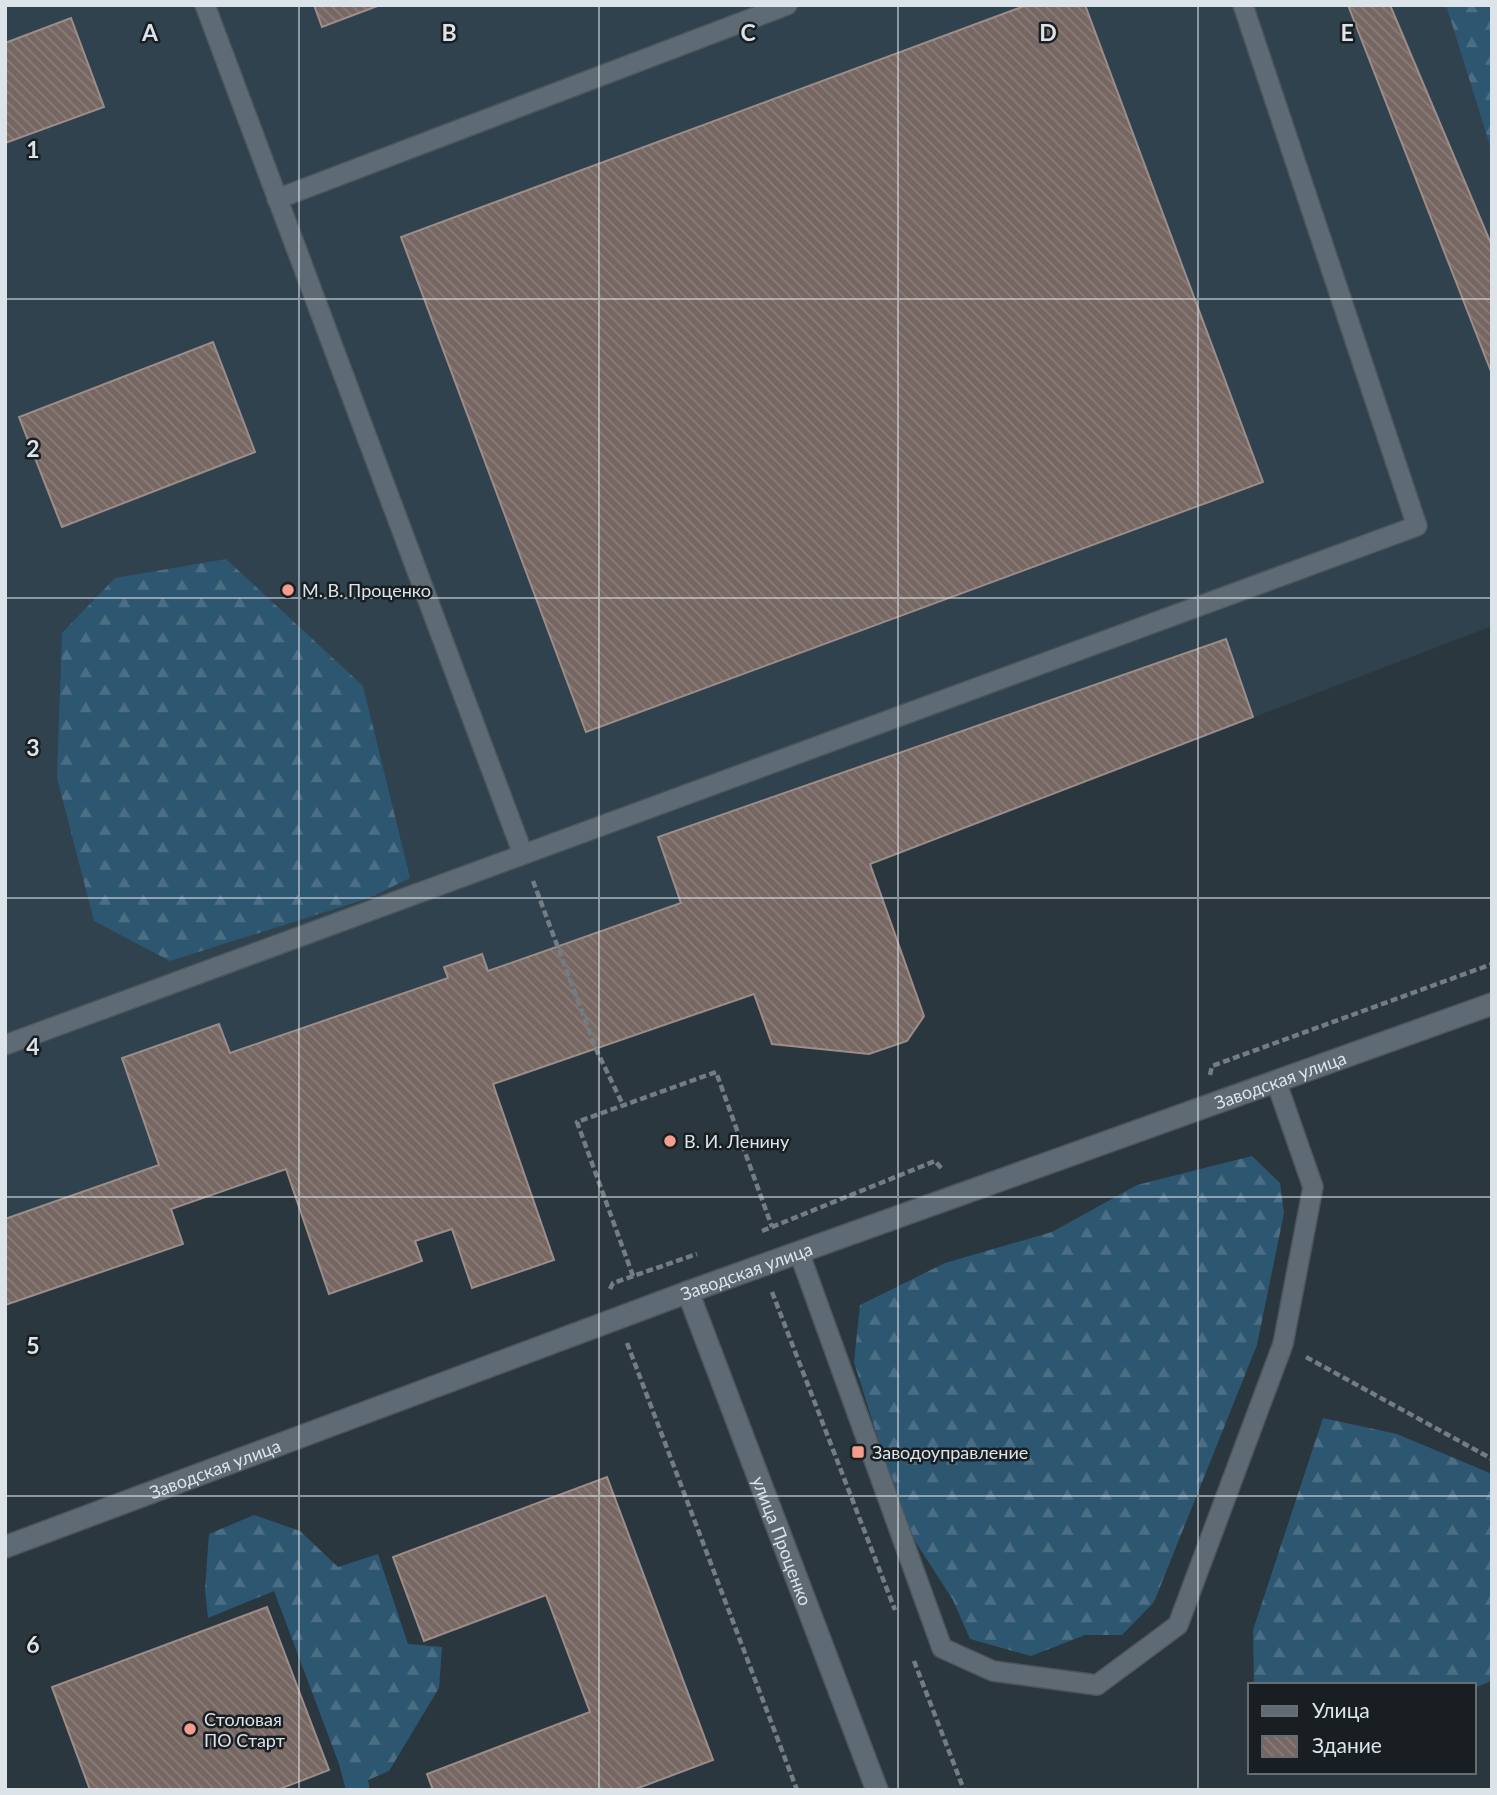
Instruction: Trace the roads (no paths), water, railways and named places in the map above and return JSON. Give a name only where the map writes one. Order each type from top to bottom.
[{"type":"main road","name":"Заводская улица","points":[[5,1547],[688,1292],[1492,1004]]},
{"type":"main road","name":"улица Проценко","points":[[688,1292],[877,1790]]},
{"type":"lane","points":[[205,5],[523,854]]},
{"type":"lane","points":[[278,199],[787,5]]},
{"type":"lane","points":[[5,1045],[1417,526],[1243,5]]},
{"type":"lane","points":[[799,1252],[943,1648],[993,1671],[1097,1685],[1178,1625],[1283,1344],[1313,1187],[1276,1081]]},
{"type":"place","name":"М. В. Проценко","points":[[288,590]]},
{"type":"place","name":"В. И. Ленину","points":[[670,1141]]},
{"type":"place","name":"Заводоуправление","points":[[858,1452]]},
{"type":"place","name":"Столовая ПО Старт","points":[[190,1729]]}]
